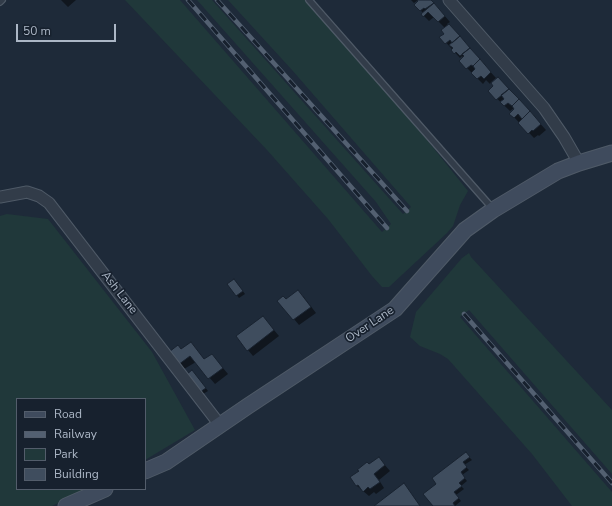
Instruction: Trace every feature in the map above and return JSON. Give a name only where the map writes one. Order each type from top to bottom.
[{"type":"street","points":[[449,0],[544,108],[564,137],[579,163]]},
{"type":"street","name":"Over Lane","points":[[146,471],[166,462],[395,309],[465,230],[493,210],[558,172],[612,152]]},
{"type":"street","name":"Ash Lane","points":[[0,197],[27,192],[39,196],[50,203],[220,425]]},
{"type":"street","points":[[66,506],[103,490]]},
{"type":"lane","points":[[309,0],[493,210]]},
{"type":"green space","points":[[125,0],[180,0],[382,232],[391,224],[376,202],[197,0],[212,0],[403,214],[411,207],[292,70],[228,0],[306,0],[423,135],[468,191],[460,205],[453,226],[389,287],[382,287],[328,219],[267,150]]},
{"type":"green space","points":[[7,214],[48,219],[152,352],[195,430],[146,459],[146,398],[16,398],[16,490],[86,490],[52,506],[0,506],[0,216]]},
{"type":"green space","points":[[469,253],[471,257],[612,410],[612,474],[469,310],[460,317],[612,492],[612,506],[572,506],[532,454],[448,359],[420,346],[410,337],[416,312],[462,258]]},
{"type":"building","points":[[417,0],[431,0],[434,3],[420,11],[414,5],[418,1]]},
{"type":"building","points":[[434,3],[445,16],[438,22],[428,12],[423,17],[421,14]]},
{"type":"building","points":[[449,24],[460,36],[452,43],[450,40],[445,44],[439,37],[444,34],[441,30]]},
{"type":"building","points":[[460,36],[470,48],[460,56],[456,52],[454,54],[451,50],[453,48],[449,45]]},
{"type":"building","points":[[470,48],[480,59],[473,66],[471,65],[466,69],[459,61],[464,56],[462,54]]},
{"type":"building","points":[[480,59],[491,72],[484,79],[481,76],[477,79],[471,73],[475,69],[473,66]]},
{"type":"building","points":[[498,77],[509,89],[496,100],[488,91],[493,86],[491,83]]},
{"type":"building","points":[[509,89],[519,99],[512,106],[508,103],[504,106],[500,102],[504,99],[501,95]]},
{"type":"building","points":[[519,99],[530,111],[522,119],[518,114],[514,118],[509,114],[514,109],[512,106]]},
{"type":"building","points":[[530,111],[541,124],[528,134],[518,123]]},
{"type":"building","points":[[234,279],[243,291],[236,296],[227,284]]},
{"type":"building","points":[[298,290],[311,307],[293,320],[277,301],[283,296],[286,299]]},
{"type":"building","points":[[263,316],[274,330],[247,351],[236,336]]},
{"type":"building","points":[[191,342],[204,359],[212,354],[223,368],[208,379],[190,356],[178,365],[169,352],[178,345],[181,349]]},
{"type":"building","points":[[192,370],[206,388],[200,392],[186,375]]},
{"type":"building","points":[[466,452],[470,457],[463,462],[467,467],[461,472],[465,478],[459,483],[462,486],[454,492],[459,498],[453,503],[455,506],[433,506],[423,494],[436,484],[432,478]]},
{"type":"building","points":[[379,457],[385,465],[374,474],[380,482],[370,489],[368,487],[363,492],[358,485],[356,486],[350,477],[359,471],[357,470],[367,462],[369,464]]},
{"type":"building","points":[[404,483],[420,506],[374,506]]},
{"type":"railway","points":[[188,0],[387,228]]},
{"type":"railway","points":[[217,0],[407,211]]},
{"type":"railway","points":[[464,314],[612,483]]}]
